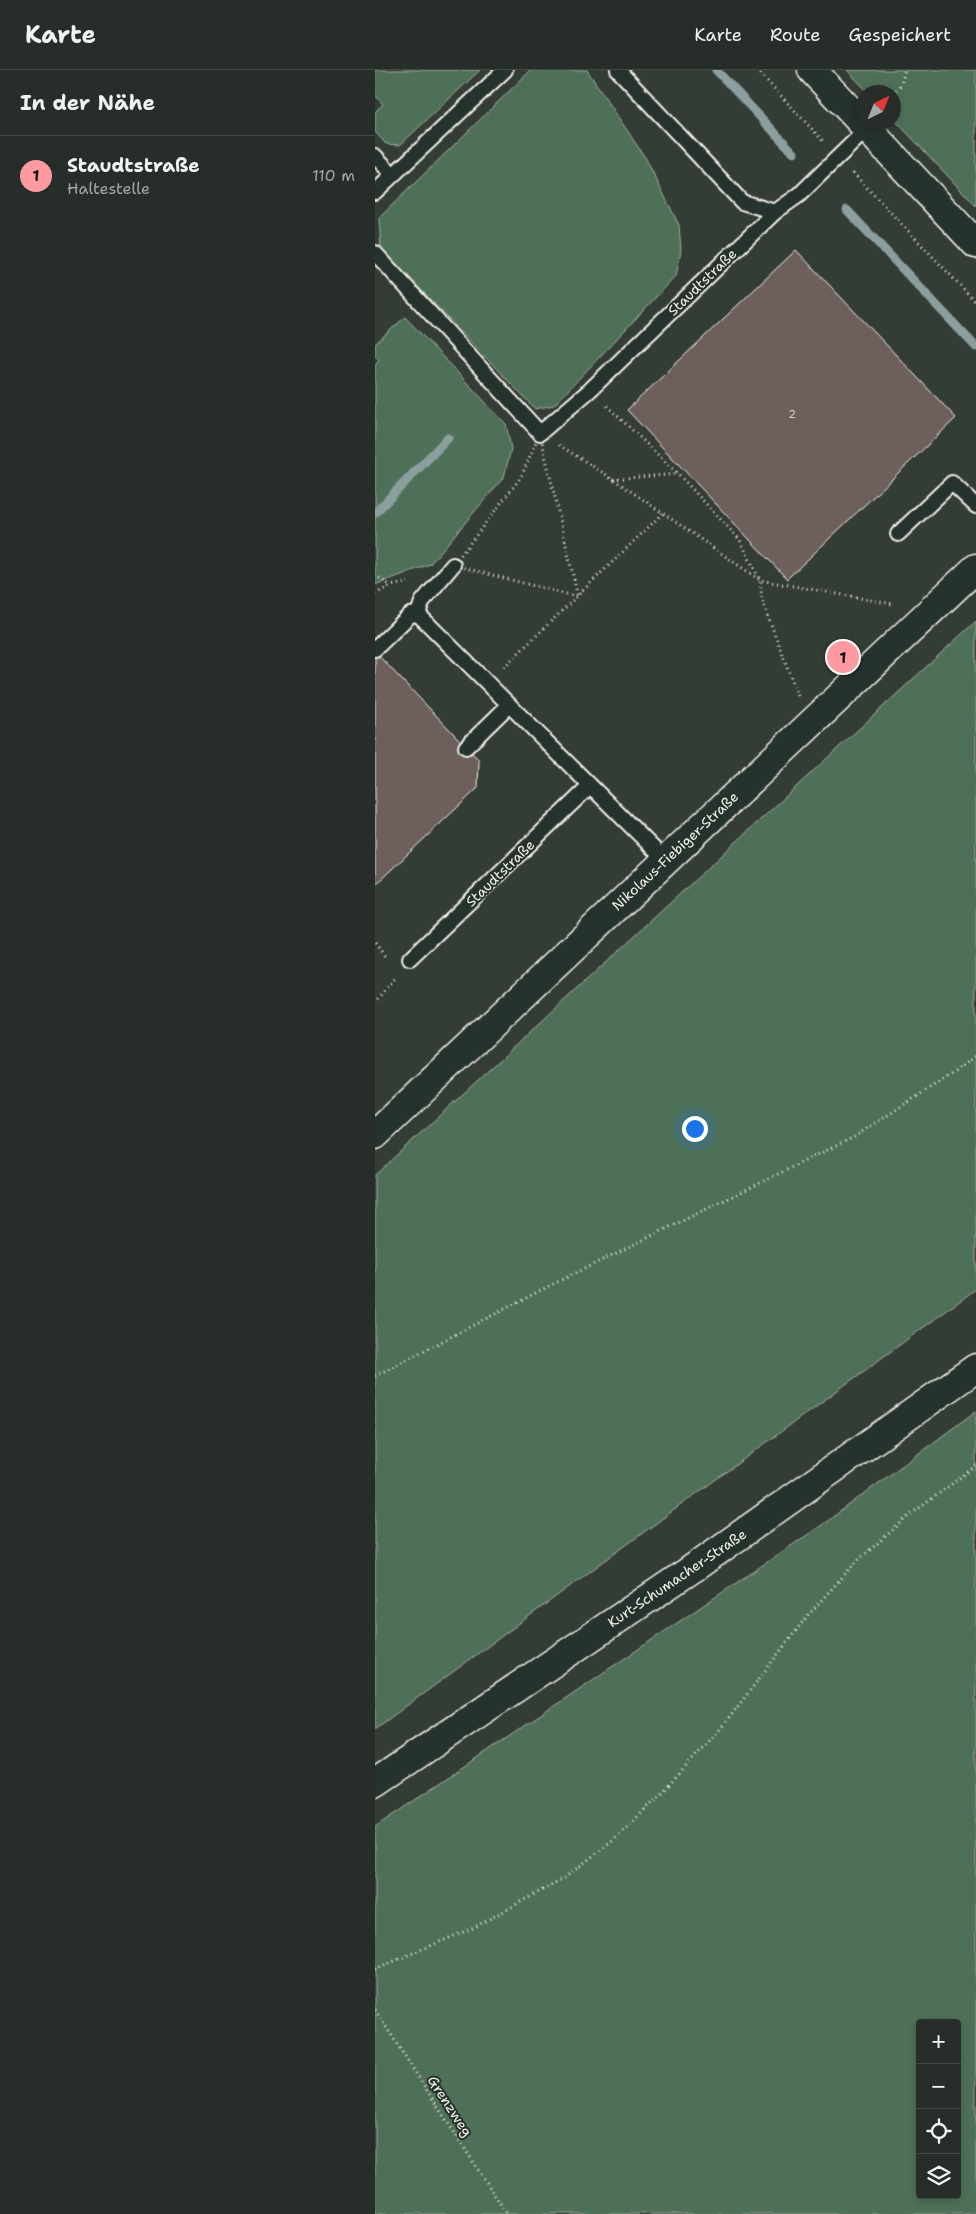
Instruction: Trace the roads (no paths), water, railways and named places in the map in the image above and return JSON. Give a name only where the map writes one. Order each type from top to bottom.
[{"type":"street","points":[[812,70],[856,117]]},
{"type":"street","points":[[868,130],[976,244]]},
{"type":"street","name":"Nikolaus-Fiebiger-Straße","points":[[375,1135],[976,568]]},
{"type":"street","name":"Kurt-Schumacher-Straße","points":[[375,1782],[691,1569],[976,1368]]},
{"type":"lane","points":[[375,192],[505,70]]},
{"type":"lane","points":[[618,70],[742,202],[775,212]]},
{"type":"lane","name":"Staudtstraße","points":[[375,253],[544,436],[775,212],[799,195],[866,130]]},
{"type":"lane","points":[[375,156],[393,175]]},
{"type":"lane","points":[[898,534],[953,483],[976,506]]},
{"type":"lane","points":[[418,614],[423,602],[453,565]]},
{"type":"lane","points":[[375,649],[410,615],[418,614]]},
{"type":"lane","points":[[418,614],[665,860]]},
{"type":"lane","points":[[466,747],[509,705]]},
{"type":"lane","name":"Staudtstraße","points":[[410,960],[590,786]]},
{"type":"waterway","points":[[716,70],[794,153]]},
{"type":"waterway","points":[[847,210],[976,347]]},
{"type":"waterway","points":[[375,513],[448,438]]},
{"type":"place","name":"Staudtstraße","points":[[843,657]]}]
